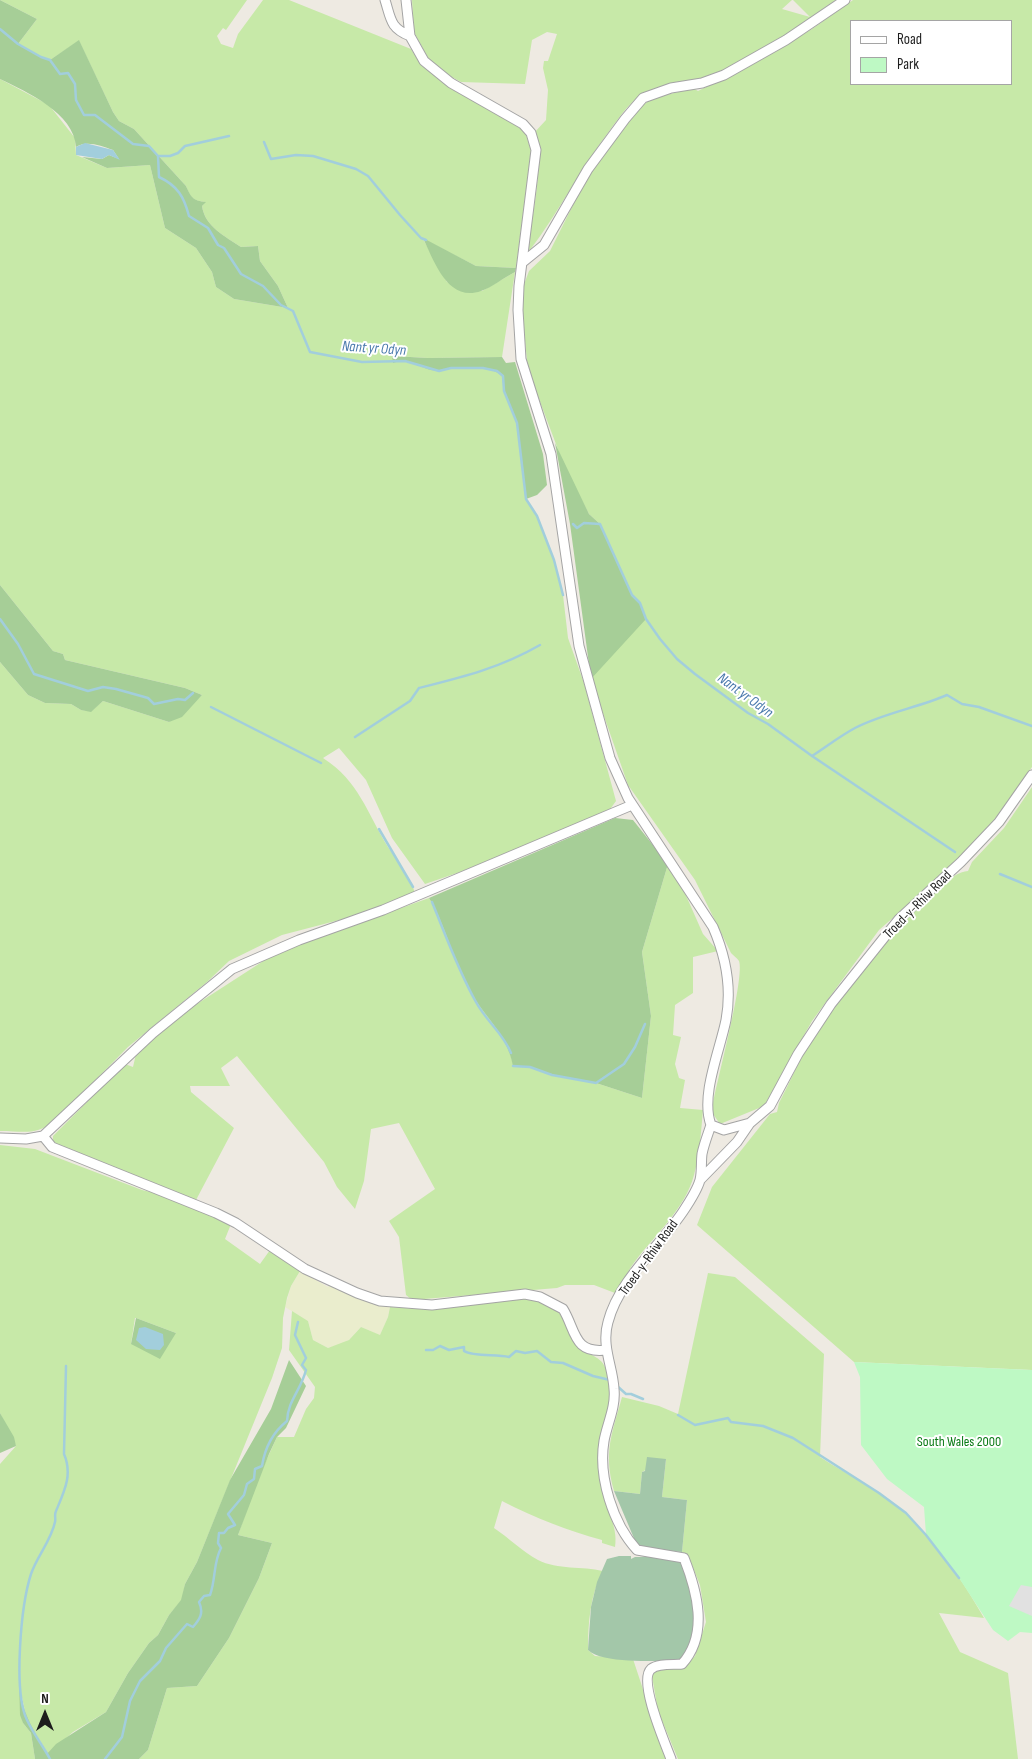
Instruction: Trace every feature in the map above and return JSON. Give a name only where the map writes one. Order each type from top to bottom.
[{"type":"street","points":[[385,0],[394,26],[398,31],[410,36],[406,0]]},
{"type":"street","points":[[523,262],[544,245],[588,168],[643,98],[671,88],[702,83],[724,75],[786,40],[845,0]]},
{"type":"street","name":"Troed-y-Rhiw Road","points":[[410,36],[424,61],[436,73],[523,124],[531,133],[536,150],[518,310],[521,360],[551,454],[582,655],[610,758],[632,805],[713,927],[722,948],[728,971],[726,1019],[710,1088],[708,1112],[710,1125],[702,1153],[700,1180]]},
{"type":"street","name":"Troed-y-Rhiw Road","points":[[671,1759],[652,1704],[647,1677],[651,1668],[659,1665],[682,1664],[690,1655],[696,1641],[698,1624],[696,1589],[684,1558],[637,1550],[621,1528],[612,1506],[603,1464],[604,1442],[615,1391],[606,1350],[608,1322],[623,1290],[682,1213],[700,1180],[736,1142],[750,1122],[770,1106],[798,1054],[831,1004],[899,919],[961,862],[999,822],[1032,775]]},
{"type":"street","points":[[0,1138],[26,1139],[42,1136],[152,1033],[232,969],[299,940],[383,910],[632,805]]},
{"type":"street","points":[[710,1125],[724,1130],[750,1122]]},
{"type":"street","points":[[42,1136],[52,1147],[216,1212],[236,1223],[305,1270],[357,1293],[380,1301],[432,1305],[506,1295],[525,1294],[540,1297],[563,1309],[573,1333],[584,1347],[590,1350],[606,1350]]},
{"type":"green space","points":[[0,0],[247,0],[226,30],[223,28],[217,36],[221,44],[233,48],[238,34],[263,0],[289,0],[411,49],[421,65],[446,84],[525,131],[531,151],[516,268],[476,266],[423,239],[447,282],[482,291],[515,272],[502,357],[428,358],[393,356],[393,362],[405,362],[439,371],[477,367],[498,372],[503,376],[504,391],[517,423],[526,498],[537,516],[554,560],[563,595],[568,638],[584,683],[616,801],[608,812],[460,872],[425,884],[392,838],[366,780],[339,748],[323,758],[335,767],[354,787],[388,847],[407,875],[415,893],[347,918],[282,935],[229,961],[207,982],[128,1047],[55,1121],[41,1129],[23,1132],[0,1131],[0,662],[28,695],[45,703],[71,704],[81,710],[91,711],[103,701],[169,722],[202,695],[185,688],[65,660],[63,654],[53,651],[0,585],[0,79],[49,105],[75,138],[76,155],[107,168],[150,165],[165,228],[196,248],[212,272],[216,287],[234,299],[288,308],[278,286],[260,261],[258,246],[241,247],[222,235],[207,220],[202,206],[205,202],[192,198],[186,186],[134,129],[119,121],[79,41],[50,60],[41,57],[18,44],[37,19]]},
{"type":"green space","points":[[0,0],[37,19],[18,44],[41,57],[50,60],[79,40],[119,121],[134,129],[186,186],[193,198],[206,202],[202,206],[207,220],[222,235],[241,247],[258,246],[260,261],[278,286],[288,308],[234,299],[216,287],[212,272],[196,248],[165,228],[150,165],[107,168],[82,157],[102,159],[109,155],[119,159],[113,150],[99,145],[85,144],[76,147],[73,135],[67,124],[58,114],[35,97],[0,79]]},
{"type":"green space","points":[[412,0],[792,0],[782,9],[810,17],[793,0],[836,0],[741,63],[706,78],[653,89],[637,98],[622,113],[589,159],[551,221],[530,250],[528,249],[539,157],[534,133],[546,120],[548,90],[543,68],[544,61],[548,61],[557,34],[547,32],[532,40],[525,84],[461,82],[433,67],[414,32]]},
{"type":"green space","points":[[853,0],[1032,0],[1032,767],[992,823],[943,874],[879,930],[812,1021],[764,1106],[720,1124],[713,1114],[713,1104],[738,987],[739,961],[731,953],[695,880],[628,785],[591,679],[640,603],[632,595],[600,524],[589,514],[565,468],[528,370],[522,312],[523,287],[529,271],[550,251],[589,173],[638,109],[651,99],[693,88],[698,91],[760,60],[812,29]]},
{"type":"green space","points":[[423,238],[476,266],[516,268],[515,272],[481,291],[469,293],[460,291],[451,286],[437,268]]},
{"type":"green space","points":[[392,356],[428,358],[502,357],[506,363],[515,362],[543,454],[547,485],[537,495],[526,499],[517,423],[504,391],[502,376],[497,372],[477,367],[463,367],[440,371],[427,369],[412,363],[393,363]]},
{"type":"green space","points":[[555,443],[589,514],[600,524],[632,595],[640,603],[646,619],[591,679],[570,524]]},
{"type":"green space","points":[[0,585],[53,651],[63,654],[65,660],[185,688],[202,695],[182,717],[169,722],[103,701],[91,712],[81,710],[71,704],[45,703],[28,695],[0,662]]},
{"type":"green space","points":[[1032,787],[1032,1370],[854,1362],[697,1225],[712,1187],[770,1114],[777,1112],[779,1103],[809,1043],[842,996],[886,941],[933,892],[953,877],[968,871],[972,862],[1004,828]]},
{"type":"green space","points":[[615,818],[633,820],[668,864],[642,952],[651,1016],[642,1098],[596,1083],[552,1075],[530,1067],[513,1066],[505,1043],[466,984],[440,918],[429,898]]},
{"type":"green space","points":[[668,864],[684,891],[703,934],[718,951],[693,957],[693,993],[675,1005],[673,1035],[681,1037],[675,1064],[679,1078],[685,1080],[680,1108],[703,1110],[698,1159],[690,1188],[676,1212],[639,1256],[615,1293],[594,1285],[565,1285],[557,1288],[412,1300],[406,1295],[399,1237],[389,1221],[435,1189],[399,1123],[371,1129],[364,1181],[355,1209],[337,1187],[324,1162],[237,1056],[221,1068],[230,1086],[190,1086],[191,1092],[234,1128],[196,1200],[53,1144],[53,1136],[125,1064],[133,1067],[136,1054],[186,1011],[268,958],[303,943],[429,898],[505,1039],[514,1066],[530,1067],[552,1075],[596,1083],[642,1098],[651,1016],[642,952]]},
{"type":"green space","points":[[0,1145],[35,1149],[142,1190],[163,1195],[231,1224],[225,1239],[260,1264],[270,1250],[300,1271],[291,1286],[287,1298],[283,1318],[282,1348],[272,1378],[197,1562],[185,1584],[182,1600],[169,1615],[158,1635],[149,1643],[128,1673],[106,1712],[73,1732],[48,1754],[27,1720],[19,1684],[23,1723],[31,1733],[35,1759],[0,1759],[0,1464],[16,1446],[0,1413]],"holes":[[[135,1318],[176,1333],[131,1344]]]},
{"type":"green space","points":[[300,1271],[328,1287],[329,1284],[376,1304],[390,1307],[380,1336],[361,1327],[349,1340],[340,1345],[328,1348],[313,1340],[308,1321],[285,1307],[291,1286]]},
{"type":"green space","points":[[708,1273],[735,1277],[824,1354],[820,1457],[896,1505],[939,1549],[958,1576],[984,1618],[939,1613],[960,1652],[1008,1673],[1018,1759],[678,1759],[658,1711],[652,1676],[656,1670],[686,1665],[695,1656],[706,1622],[700,1585],[690,1560],[682,1552],[687,1500],[662,1497],[666,1459],[642,1472],[640,1494],[614,1491],[609,1454],[612,1433],[622,1397],[659,1406],[678,1414]]},
{"type":"green space","points":[[525,1297],[546,1304],[560,1313],[579,1345],[603,1363],[609,1378],[610,1399],[602,1442],[600,1469],[602,1492],[615,1531],[615,1547],[602,1543],[602,1540],[539,1518],[502,1501],[494,1528],[538,1560],[562,1567],[603,1571],[595,1590],[591,1609],[588,1650],[595,1656],[633,1659],[666,1759],[139,1759],[148,1750],[167,1688],[197,1686],[229,1638],[259,1578],[272,1543],[238,1535],[256,1483],[277,1437],[294,1437],[306,1409],[314,1398],[315,1387],[289,1350],[292,1311],[308,1321],[313,1340],[328,1348],[349,1340],[361,1327],[380,1335],[390,1307],[433,1310]]},
{"type":"green space","points":[[136,1318],[176,1333],[160,1359],[131,1344]]},
{"type":"green space","points":[[289,1360],[306,1386],[286,1428],[277,1437],[269,1454],[238,1535],[272,1543],[259,1578],[229,1638],[197,1686],[167,1688],[148,1750],[139,1759],[35,1759],[31,1733],[23,1723],[20,1715],[19,1679],[25,1711],[47,1754],[56,1744],[106,1712],[128,1673],[149,1643],[158,1635],[169,1615],[181,1600],[185,1584],[197,1562],[230,1480],[271,1409]]},
{"type":"green space","name":"South Wales 2000","points":[[854,1362],[1032,1370],[1032,1633],[1020,1632],[1008,1641],[993,1630],[959,1578],[926,1535],[924,1507],[887,1479],[861,1445],[860,1377]]},
{"type":"green space","points":[[0,1413],[14,1437],[16,1446],[0,1453]]},
{"type":"green space","points":[[647,1457],[666,1459],[662,1497],[687,1500],[682,1552],[643,1549],[636,1543],[614,1491],[640,1494],[642,1472],[645,1471]]},
{"type":"green space","points":[[631,1556],[631,1559],[635,1557],[659,1556],[672,1558],[677,1559],[686,1568],[694,1598],[695,1621],[693,1638],[683,1659],[674,1662],[605,1658],[588,1650],[591,1607],[597,1582],[607,1559]]},
{"type":"shaded area","points":[[1021,1585],[1032,1587],[1032,1616],[1009,1606]]},
{"type":"water","points":[[85,143],[113,150],[120,160],[109,155],[102,159],[76,155],[76,147]]},
{"type":"water","points":[[145,1327],[163,1334],[164,1345],[160,1350],[146,1349],[136,1340],[139,1328]]},
{"type":"waterway","name":"Nant yr Odyn","points":[[0,29],[18,44],[50,60],[60,74],[68,73],[75,84],[76,100],[84,115],[95,115],[133,144],[149,146],[158,156],[159,177],[176,188],[185,203],[189,216],[208,228],[218,245],[224,248],[241,274],[263,286],[281,305],[293,311],[310,352],[362,362],[405,361],[439,371],[451,368],[483,368],[497,371],[503,376],[504,391],[517,423],[526,499],[537,516],[554,560],[563,595]]},
{"type":"waterway","points":[[158,156],[170,156],[178,153],[185,146],[229,136]]},
{"type":"waterway","points":[[264,142],[271,159],[296,155],[313,156],[356,169],[368,176],[400,215],[421,238],[426,240]]},
{"type":"waterway","name":"Nant yr Odyn","points":[[573,524],[577,528],[584,523],[600,524],[632,595],[640,603],[646,619],[660,639],[677,659],[748,713],[768,724],[812,756],[955,852]]},
{"type":"waterway","points":[[0,619],[18,644],[34,674],[88,691],[103,687],[116,689],[148,698],[154,704],[178,699],[185,700],[193,693]]},
{"type":"waterway","points":[[355,737],[410,701],[419,688],[496,666],[540,645]]},
{"type":"waterway","points":[[812,756],[844,734],[866,723],[947,695],[962,704],[979,707],[1032,726]]},
{"type":"waterway","points":[[211,707],[321,763]]},
{"type":"waterway","points":[[379,829],[413,887]]},
{"type":"waterway","name":"Nant yr Odyn","points":[[1000,874],[1032,887]]},
{"type":"waterway","points":[[432,902],[452,953],[470,990],[480,1009],[504,1039],[511,1053]]},
{"type":"waterway","points":[[513,1066],[530,1067],[552,1075],[596,1083],[624,1064],[635,1047],[645,1024]]},
{"type":"waterway","points":[[105,1759],[122,1737],[130,1701],[140,1681],[160,1661],[166,1648],[187,1624],[193,1627],[199,1618],[201,1613],[199,1602],[204,1596],[210,1595],[212,1589],[218,1554],[221,1548],[218,1543],[219,1533],[224,1533],[228,1528],[235,1525],[228,1514],[244,1495],[247,1484],[254,1479],[255,1469],[262,1466],[267,1447],[273,1436],[287,1421],[292,1401],[306,1370],[302,1365],[306,1358],[295,1335],[298,1322]]},
{"type":"waterway","points":[[426,1350],[433,1350],[440,1346],[449,1350],[464,1347],[464,1351],[468,1353],[509,1357],[516,1351],[525,1353],[537,1351],[551,1362],[563,1363],[593,1376],[610,1380]]},
{"type":"waterway","points":[[50,1759],[27,1720],[20,1689],[19,1669],[27,1588],[31,1574],[53,1529],[55,1512],[68,1476],[67,1462],[64,1454],[66,1366]]},
{"type":"waterway","points":[[616,1385],[626,1394],[643,1399]]},
{"type":"waterway","points":[[678,1415],[695,1425],[728,1418],[731,1422],[763,1426],[793,1438],[879,1493],[906,1513],[926,1535],[959,1578]]}]
